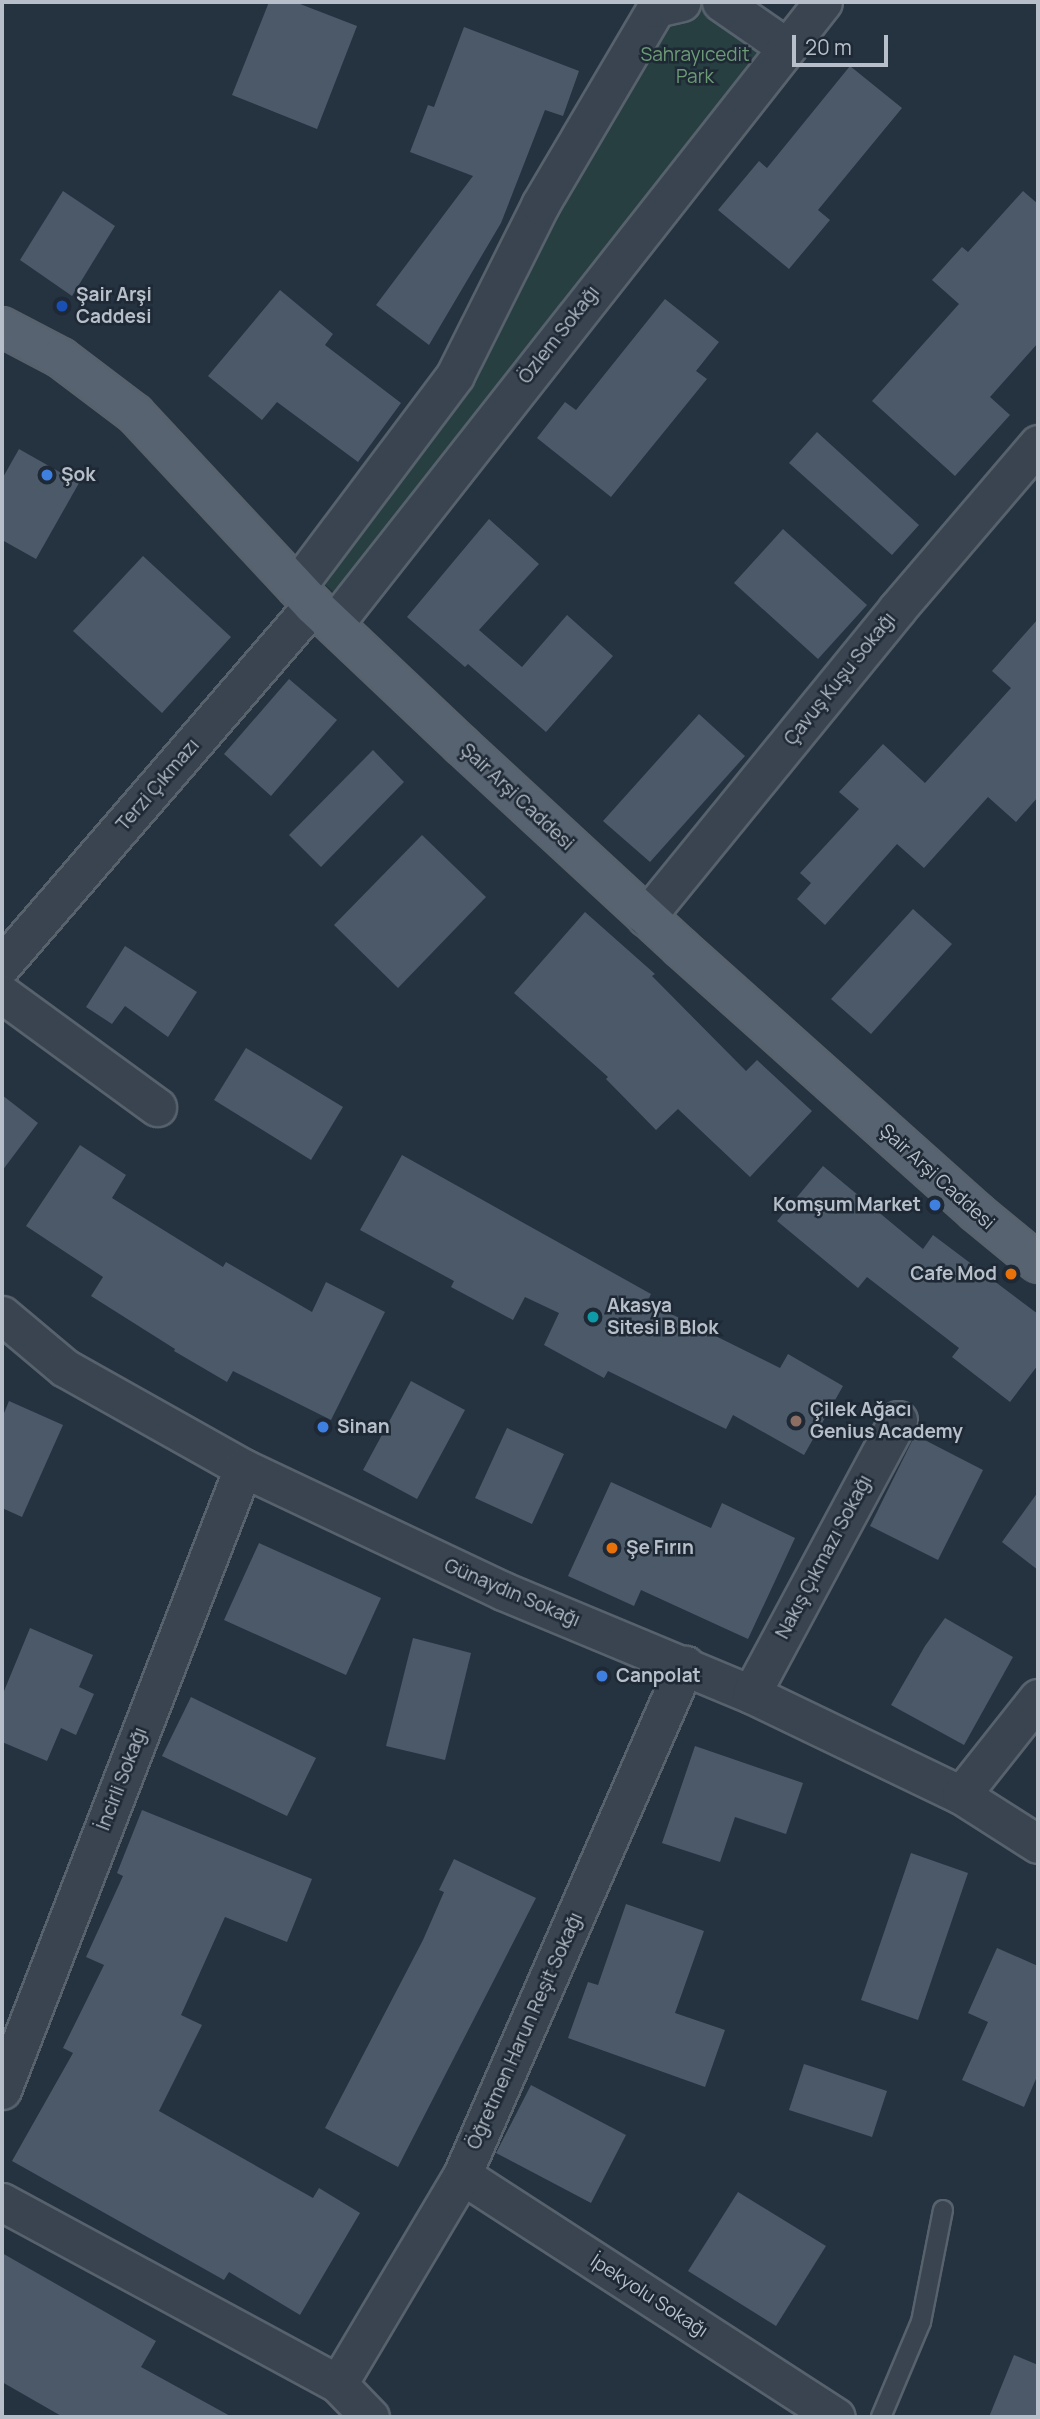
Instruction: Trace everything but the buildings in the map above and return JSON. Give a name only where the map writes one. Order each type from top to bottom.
[{"type":"main road","name":"Şair Arşi Caddesi","points":[[2,327],[61,358],[135,414],[314,605],[646,917],[976,1212],[1038,1264]]},
{"type":"street","points":[[314,605],[455,375],[540,205],[656,8],[681,2]]},
{"type":"street","points":[[721,2],[786,47]]},
{"type":"street","name":"Özlem Sokağı","points":[[314,605],[823,2]]},
{"type":"street","name":"Çavuş Kuşu Sokağı","points":[[646,917],[897,609],[1038,444]]},
{"type":"street","name":"Terzi Çıkmazı","points":[[2,965],[314,605]]},
{"type":"street","points":[[2,995],[158,1107]]},
{"type":"street","name":"Günaydın Sokağı","points":[[2,1315],[65,1368],[243,1468],[503,1591],[751,1694],[961,1795],[1038,1844]]},
{"type":"street","name":"Nakış Çıkmazı Sokağı","points":[[751,1694],[898,1420]]},
{"type":"street","name":"İncirli Sokağı","points":[[2,2090],[243,1468]]},
{"type":"street","name":"Öğretmen Harun Reşit Sokağı","points":[[338,2384],[462,2175],[685,1665]]},
{"type":"street","points":[[961,1795],[1038,1698]]},
{"type":"street","name":"İpekyolu Sokağı","points":[[462,2175],[836,2417]]},
{"type":"street","points":[[2,2202],[338,2384],[370,2417]]},
{"type":"lane","points":[[881,2417],[921,2322],[943,2210]]},
{"type":"green space","name":"Sahrayıcedit Park","points":[[696,8],[721,14],[777,52],[343,600],[313,574],[660,15]]},
{"type":"place","name":"Şair Arşi Caddesi","points":[[62,306]]},
{"type":"place","name":"Şok","points":[[47,475]]},
{"type":"place","name":"Komşum Market","points":[[935,1205]]},
{"type":"place","name":"Cafe Mod","points":[[1011,1274]]},
{"type":"place","name":"Akasya Sitesi B Blok","points":[[593,1317]]},
{"type":"place","name":"Çilek Ağacı Genius Academy","points":[[796,1421]]},
{"type":"place","name":"Sinan","points":[[323,1427]]},
{"type":"place","name":"Şe Fırın","points":[[612,1548]]},
{"type":"place","name":"Canpolat","points":[[602,1676]]}]
